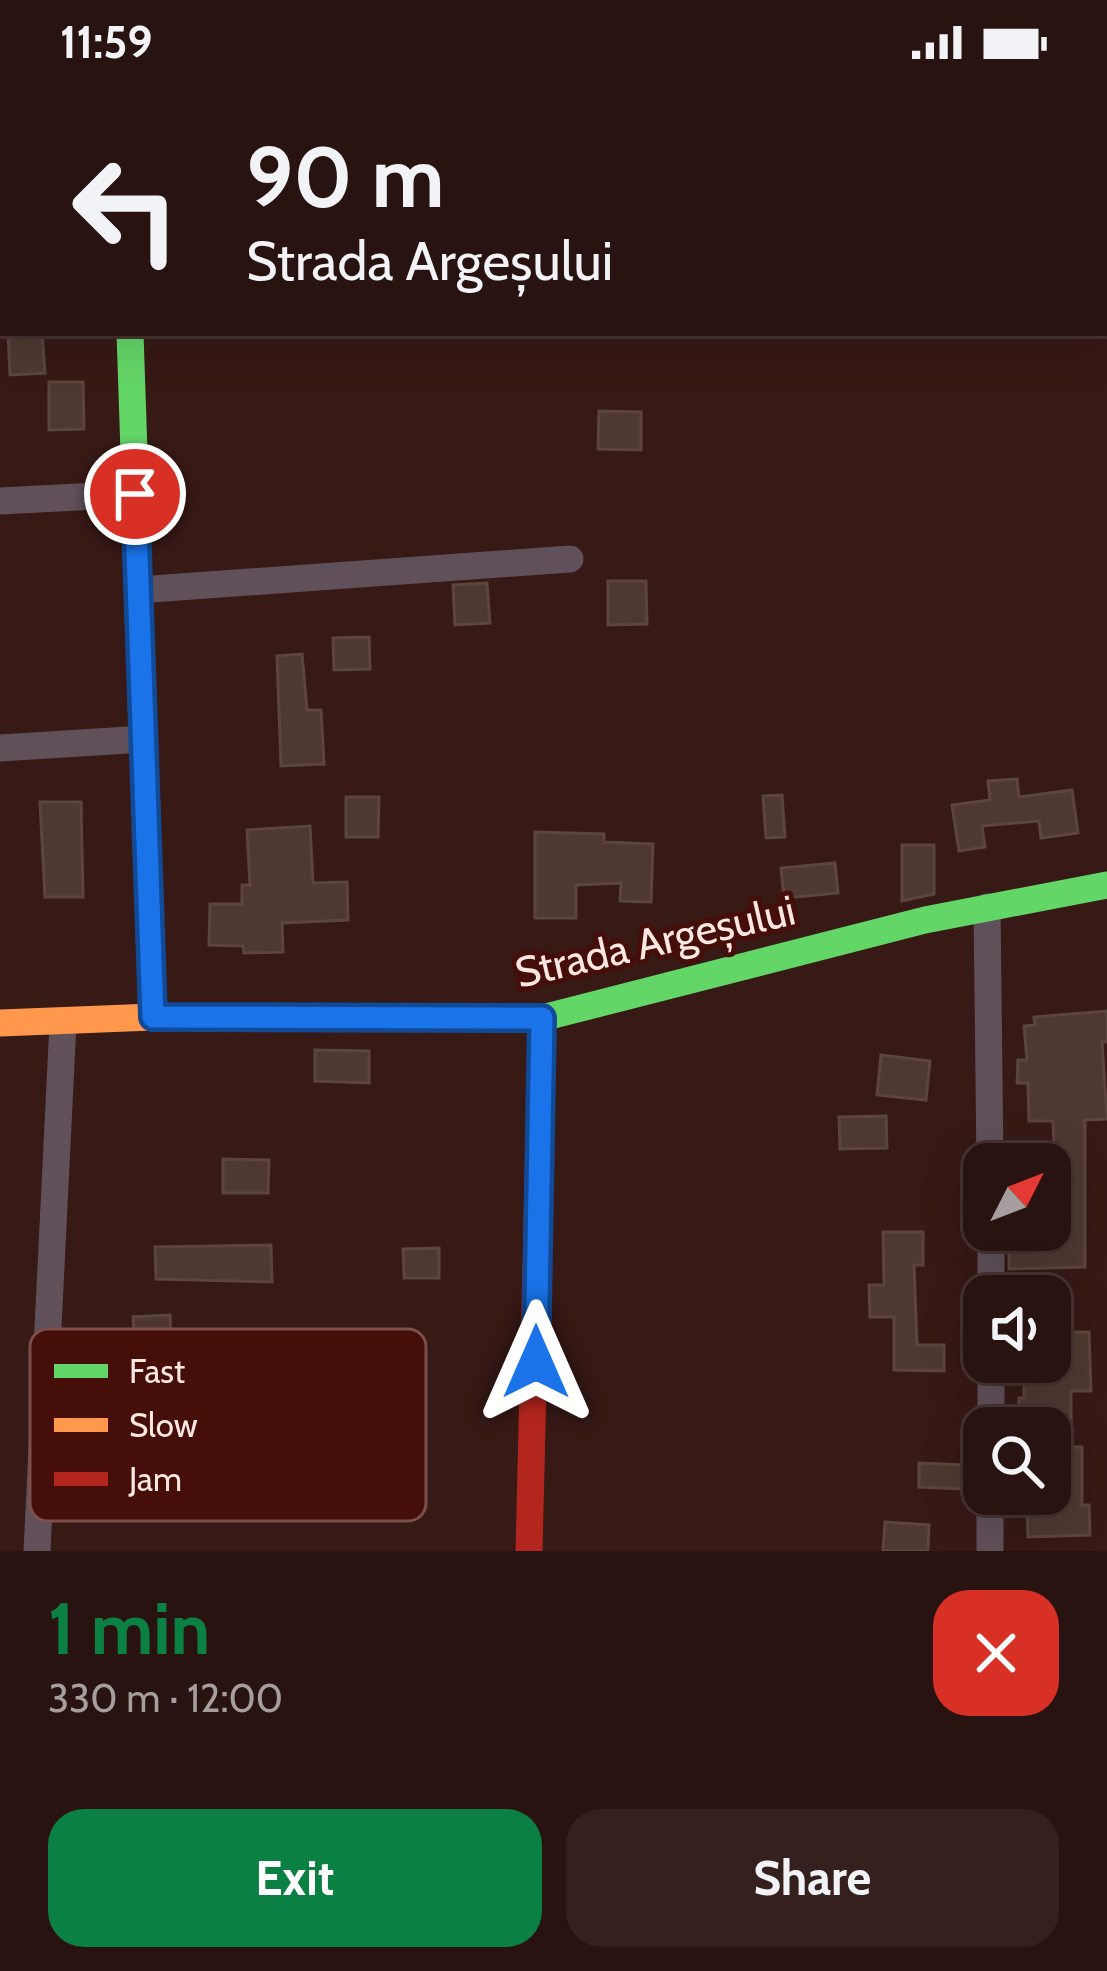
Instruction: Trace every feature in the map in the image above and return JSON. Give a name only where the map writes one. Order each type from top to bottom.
[{"type":"street","points":[[130,336],[153,1017]]},
{"type":"street","points":[[0,501],[135,494]]},
{"type":"street","points":[[138,590],[570,559]]},
{"type":"street","points":[[0,748],[144,740]]},
{"type":"street","name":"Strada Argeșului","points":[[0,1023],[153,1017],[542,1018],[987,907],[1107,885]]},
{"type":"street","points":[[987,907],[990,1143]]},
{"type":"street","points":[[529,1551],[542,1018]]},
{"type":"street","points":[[48,1329],[63,1023]]},
{"type":"street","points":[[991,1515],[991,1551]]},
{"type":"street","points":[[37,1551],[38,1521]]},
{"type":"building","points":[[8,336],[42,336],[45,373],[10,375]]},
{"type":"building","points":[[49,382],[83,382],[84,429],[49,430]]},
{"type":"building","points":[[599,411],[641,412],[641,450],[598,449]]},
{"type":"building","points":[[608,581],[646,581],[647,624],[608,625]]},
{"type":"building","points":[[487,583],[490,623],[455,625],[453,585]]},
{"type":"building","points":[[369,637],[370,669],[334,670],[333,638]]},
{"type":"building","points":[[302,654],[307,710],[321,710],[324,764],[281,766],[277,656]]},
{"type":"building","points":[[1017,779],[1019,797],[1072,790],[1078,833],[1041,838],[1039,821],[982,826],[985,847],[959,851],[952,805],[990,800],[988,781]]},
{"type":"building","points":[[782,795],[785,837],[766,838],[763,796]]},
{"type":"building","points":[[346,797],[379,797],[378,837],[346,837]]},
{"type":"building","points":[[40,802],[81,802],[83,897],[45,897]]},
{"type":"building","points":[[310,826],[313,883],[347,882],[348,920],[282,923],[283,952],[244,953],[243,946],[209,945],[210,904],[242,904],[242,885],[250,885],[247,830]]},
{"type":"building","points":[[535,832],[604,834],[604,842],[653,844],[651,902],[620,901],[621,883],[576,885],[576,918],[535,918]]},
{"type":"building","points":[[902,845],[934,845],[934,894],[902,901]]},
{"type":"building","points":[[835,863],[838,893],[784,898],[781,868]]},
{"type":"building","points":[[1107,1011],[1107,1042],[1102,1042],[1107,1119],[1085,1120],[1085,1267],[1009,1269],[1009,1251],[1071,1251],[1071,1143],[1054,1143],[1053,1121],[1029,1121],[1028,1083],[1017,1083],[1018,1060],[1027,1060],[1024,1026],[1035,1025],[1034,1017]]},
{"type":"building","points":[[315,1050],[369,1051],[369,1083],[315,1081]]},
{"type":"building","points":[[881,1055],[930,1061],[926,1100],[877,1095]]},
{"type":"building","points":[[886,1116],[887,1148],[840,1149],[839,1117]]},
{"type":"building","points":[[223,1159],[269,1160],[268,1193],[223,1193]]},
{"type":"building","points":[[883,1232],[923,1232],[923,1265],[914,1265],[917,1345],[944,1345],[944,1371],[894,1370],[894,1317],[870,1317],[869,1285],[884,1285]]},
{"type":"building","points":[[271,1245],[272,1282],[156,1279],[155,1247]]},
{"type":"building","points":[[439,1248],[439,1278],[404,1278],[403,1249]]},
{"type":"building","points":[[170,1315],[171,1329],[134,1329],[133,1317]]},
{"type":"building","points":[[1071,1332],[1089,1332],[1091,1391],[1071,1391],[1071,1407],[1019,1407],[1019,1398],[1024,1398],[1024,1383],[1071,1383]]},
{"type":"building","points":[[1071,1447],[1082,1447],[1082,1505],[1089,1505],[1090,1535],[1028,1537],[1027,1515],[1071,1515]]},
{"type":"building","points":[[919,1463],[962,1465],[962,1489],[919,1487]]},
{"type":"building","points":[[885,1522],[929,1525],[928,1551],[883,1551]]},
{"type":"traffic: fast","points":[[130,336],[153,1017]]},
{"type":"traffic: fast","points":[[495,1018],[542,1018],[925,920],[1107,885]]},
{"type":"traffic: slow","points":[[0,1023],[153,1017],[495,1018]]},
{"type":"traffic: jam","points":[[529,1551],[542,1018]]},
{"type":"route","points":[[135,494],[153,1017],[542,1018],[536,1362]]}]
